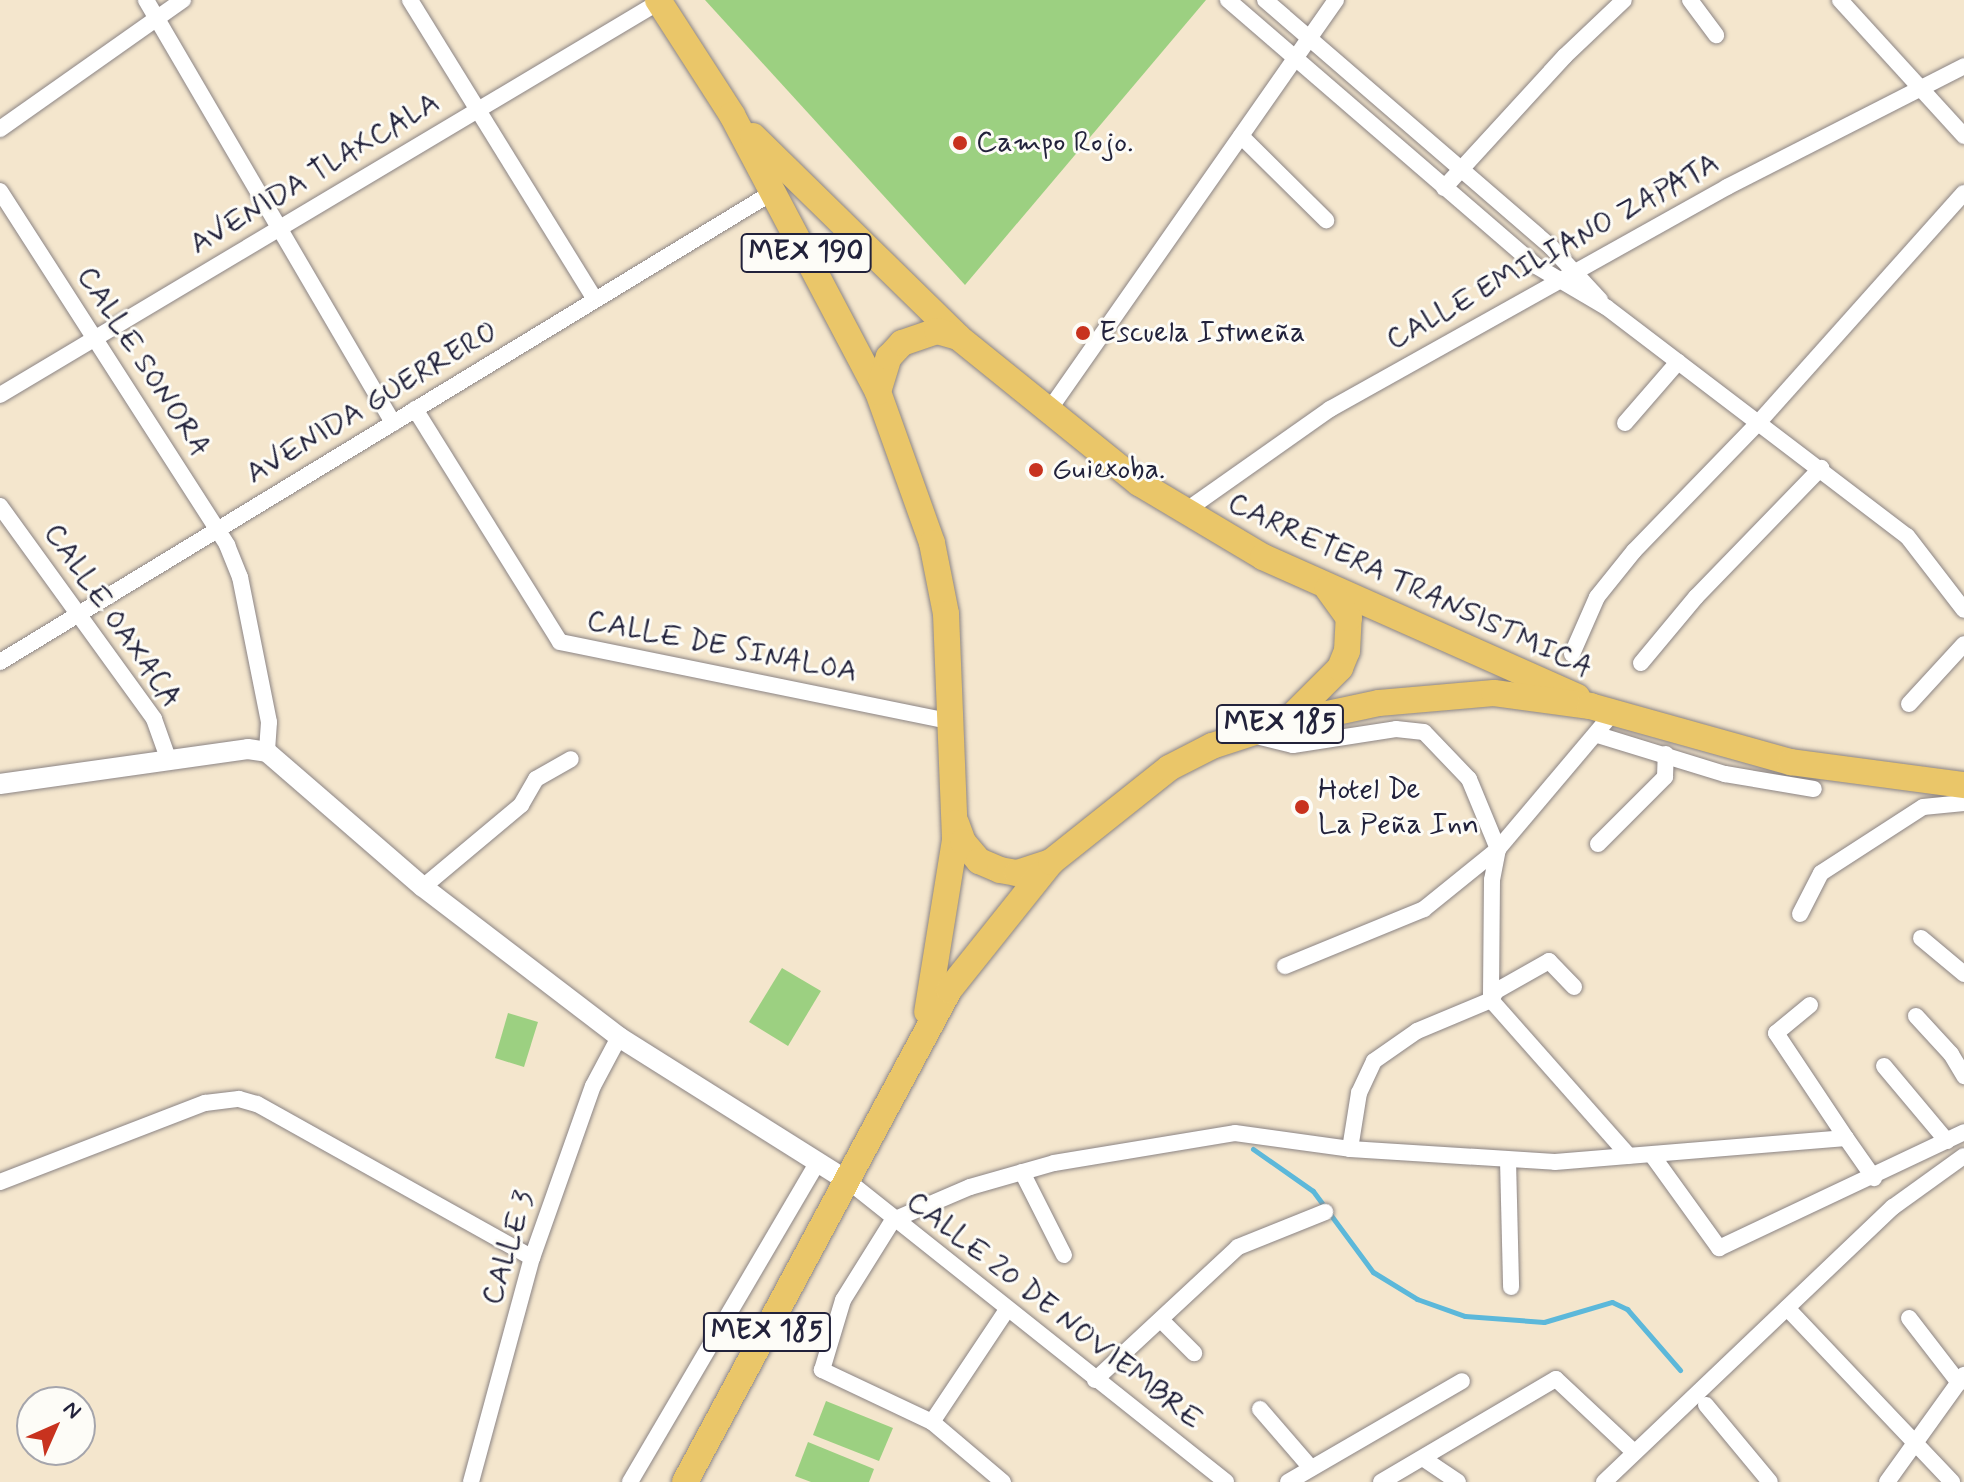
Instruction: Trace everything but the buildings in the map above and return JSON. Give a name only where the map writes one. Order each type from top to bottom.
[{"type":"main road","name":"MEX 190","points":[[659,1],[732,115],[878,392]]},
{"type":"main road","name":"CARRETERA TRANSISTMICA","points":[[732,115],[958,337],[1047,413],[1184,512],[1328,589],[1571,693],[1600,718]]},
{"type":"main road","points":[[878,392],[889,357],[902,343],[937,331],[958,337]]},
{"type":"main road","name":"CARRETERA TRANSISTMICA","points":[[878,392],[932,543],[946,614],[954,722],[955,820],[936,972],[922,1031]]},
{"type":"main road","points":[[1285,723],[1340,668],[1347,651],[1349,618],[1328,589]]},
{"type":"main road","name":"CARRETERA TRANSISTMICA","points":[[685,1482],[848,1181],[922,1031],[984,943],[1051,862],[1169,768],[1246,733],[1379,703],[1456,693],[1600,718],[1791,762],[1964,785]]},
{"type":"main road","points":[[955,820],[963,842],[979,861],[1017,873],[1051,862]]},
{"type":"street","points":[[146,0],[393,423]]},
{"type":"street","points":[[0,129],[183,0]]},
{"type":"street","points":[[410,0],[595,300]]},
{"type":"street","points":[[1228,0],[1444,188],[1556,280],[1606,307],[1907,536],[1964,610]]},
{"type":"street","points":[[1265,0],[1575,270],[1606,307]]},
{"type":"street","points":[[1047,413],[1336,0]]},
{"type":"street","points":[[1444,188],[1624,0]]},
{"type":"street","points":[[1690,0],[1716,35]]},
{"type":"street","points":[[1840,0],[1917,89],[1964,136]]},
{"type":"street","name":"AVENIDA TLAXCALA","points":[[0,395],[659,1]]},
{"type":"street","name":"CALLE EMILIANO ZAPATA","points":[[1184,512],[1330,409],[1556,280],[1964,66]]},
{"type":"street","points":[[1241,136],[1326,220]]},
{"type":"street","name":"CALLE SONORA","points":[[0,191],[217,530],[240,577],[269,722],[267,752]]},
{"type":"street","name":"AVENIDA GUERRERO","points":[[0,662],[773,192]]},
{"type":"street","points":[[1572,654],[1597,597],[1624,562],[1759,422],[1964,193]]},
{"type":"street","points":[[1625,423],[1678,362]]},
{"type":"street","name":"CALLE DE SINALOA","points":[[415,409],[560,642],[954,722]]},
{"type":"street","points":[[1641,663],[1696,597],[1821,468]]},
{"type":"street","name":"CALLE OAXACA","points":[[0,506],[154,719],[169,761]]},
{"type":"street","points":[[1909,704],[1964,644]]},
{"type":"street","points":[[1285,966],[1424,909],[1498,849],[1600,718],[1666,754],[1725,774],[1814,789]]},
{"type":"street","points":[[1246,733],[1293,745],[1396,729],[1424,732],[1469,779],[1498,849],[1492,880],[1491,1000],[1629,1156]]},
{"type":"street","points":[[0,784],[248,749],[267,752],[423,887],[619,1037],[848,1181]]},
{"type":"street","points":[[1598,844],[1665,777],[1666,754]]},
{"type":"street","points":[[423,887],[521,805],[536,779],[571,759]]},
{"type":"street","points":[[1800,914],[1821,873],[1923,807],[1964,803]]},
{"type":"street","points":[[1921,938],[1964,974]]},
{"type":"street","points":[[1350,1149],[1359,1093],[1374,1061],[1417,1031],[1491,1000],[1496,991],[1549,961],[1574,987]]},
{"type":"street","points":[[1810,1005],[1776,1033],[1874,1178]]},
{"type":"street","points":[[1916,1016],[1951,1054],[1964,1076]]},
{"type":"street","name":"CALLE 3","points":[[471,1482],[532,1258],[593,1086],[619,1037]]},
{"type":"street","points":[[1884,1066],[1947,1141]]},
{"type":"street","points":[[0,1182],[205,1103],[239,1099],[257,1104],[532,1258]]},
{"type":"street","points":[[1652,1155],[1719,1248],[1874,1178],[1964,1132]]},
{"type":"street","points":[[1003,1482],[932,1422],[822,1370],[843,1300],[893,1220],[970,1187],[1022,1172],[1235,1133],[1350,1149],[1555,1162],[1846,1138]]},
{"type":"street","points":[[1604,1482],[1893,1207],[1963,1157]]},
{"type":"street","points":[[1508,1160],[1511,1287]]},
{"type":"street","points":[[630,1482],[818,1162]]},
{"type":"street","points":[[1022,1172],[1064,1255]]},
{"type":"street","name":"CALLE 20 DE NOVIEMBRE","points":[[848,1181],[1006,1311],[1226,1482]]},
{"type":"street","points":[[1095,1380],[1238,1247],[1325,1212]]},
{"type":"street","points":[[1787,1308],[1952,1482]]},
{"type":"street","points":[[932,1422],[1006,1311]]},
{"type":"street","points":[[1887,1482],[1961,1379],[1909,1318]]},
{"type":"street","points":[[1161,1320],[1194,1353]]},
{"type":"street","points":[[1381,1482],[1556,1379],[1634,1452]]},
{"type":"street","points":[[1288,1482],[1462,1381]]},
{"type":"street","points":[[1706,1405],[1770,1482]]},
{"type":"street","points":[[1260,1409],[1311,1468]]},
{"type":"street","points":[[1424,1459],[1458,1482]]},
{"type":"green space","name":"Campo Rojo.","points":[[705,0],[1206,0],[965,285]]},
{"type":"green space","points":[[782,968],[821,991],[788,1046],[749,1022]]},
{"type":"green space","points":[[508,1013],[538,1022],[524,1067],[495,1058]]},
{"type":"green space","points":[[826,1401],[893,1428],[879,1461],[813,1435]]},
{"type":"green space","points":[[808,1442],[874,1469],[869,1482],[811,1482],[795,1476]]},
{"type":"waterway","points":[[1253,1149],[1313,1191],[1373,1272],[1417,1299],[1465,1316],[1544,1322],[1612,1302],[1627,1309],[1680,1370]]},
{"type":"place","name":"Campo Rojo.","points":[[960,143]]},
{"type":"place","name":"Escuela Istmeña","points":[[1083,333]]},
{"type":"place","name":"Guiexoba.","points":[[1036,470]]},
{"type":"place","name":"Hotel De La Peña Inn","points":[[1302,807]]}]
